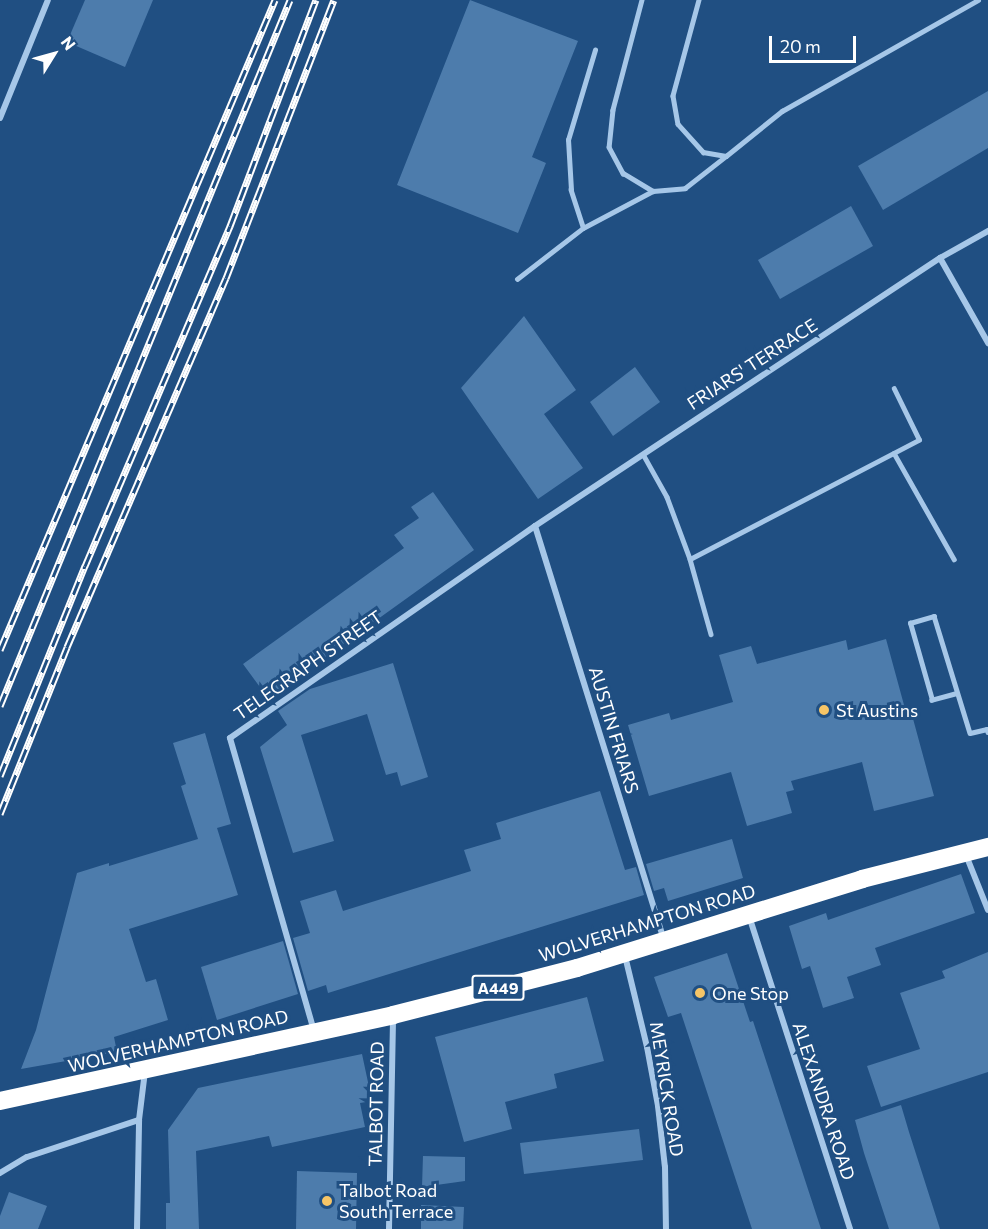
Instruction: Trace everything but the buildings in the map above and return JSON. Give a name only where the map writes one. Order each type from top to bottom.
[{"type":"highway","name":"WOLVERHAMPTON ROAD","points":[[0,1101],[393,1015],[624,955],[862,879],[988,847]]},
{"type":"street","points":[[0,118],[48,0]]},
{"type":"street","name":"FRIARS' TERRACE","points":[[535,525],[940,258],[988,231]]},
{"type":"street","points":[[940,258],[988,343]]},
{"type":"street","name":"AUSTIN FRIARS","points":[[535,525],[665,942]]},
{"type":"street","name":"TELEGRAPH STREET","points":[[314,1032],[230,738],[535,525]]},
{"type":"street","points":[[965,853],[988,910]]},
{"type":"street","name":"ALEXANDRA ROAD","points":[[748,914],[850,1229]]},
{"type":"street","name":"MEYRICK ROAD","points":[[624,955],[647,1047],[658,1106],[665,1167],[666,1229]]},
{"type":"street","name":"TALBOT ROAD","points":[[388,1229],[393,1015]]},
{"type":"street","points":[[137,1229],[140,1120],[145,1071]]},
{"type":"street","points":[[0,1173],[27,1157],[140,1120]]},
{"type":"lane","points":[[642,0],[613,110],[609,147],[623,173],[653,191]]},
{"type":"lane","points":[[699,0],[673,96],[678,124],[703,152],[726,156]]},
{"type":"lane","points":[[517,279],[583,228],[653,191],[685,188],[782,111],[978,0]]},
{"type":"lane","points":[[583,228],[571,190],[568,140],[595,50]]},
{"type":"lane","points":[[690,559],[920,440],[894,389]]},
{"type":"lane","points":[[894,453],[954,559]]},
{"type":"lane","points":[[643,454],[667,497],[690,559],[711,634]]},
{"type":"lane","points":[[956,694],[932,700],[910,623],[934,616],[956,694],[970,733],[987,729],[988,732]]},
{"type":"railway","points":[[0,650],[275,0]]},
{"type":"railway","points":[[0,706],[290,0]]},
{"type":"railway","points":[[0,776],[85,566],[230,226],[316,0]]},
{"type":"railway","points":[[0,814],[67,647],[226,278],[334,0]]},
{"type":"place","name":"St Austins","points":[[824,710]]},
{"type":"place","name":"One Stop","points":[[700,993]]},
{"type":"place","name":"Talbot Road South Terrace","points":[[327,1201]]}]
